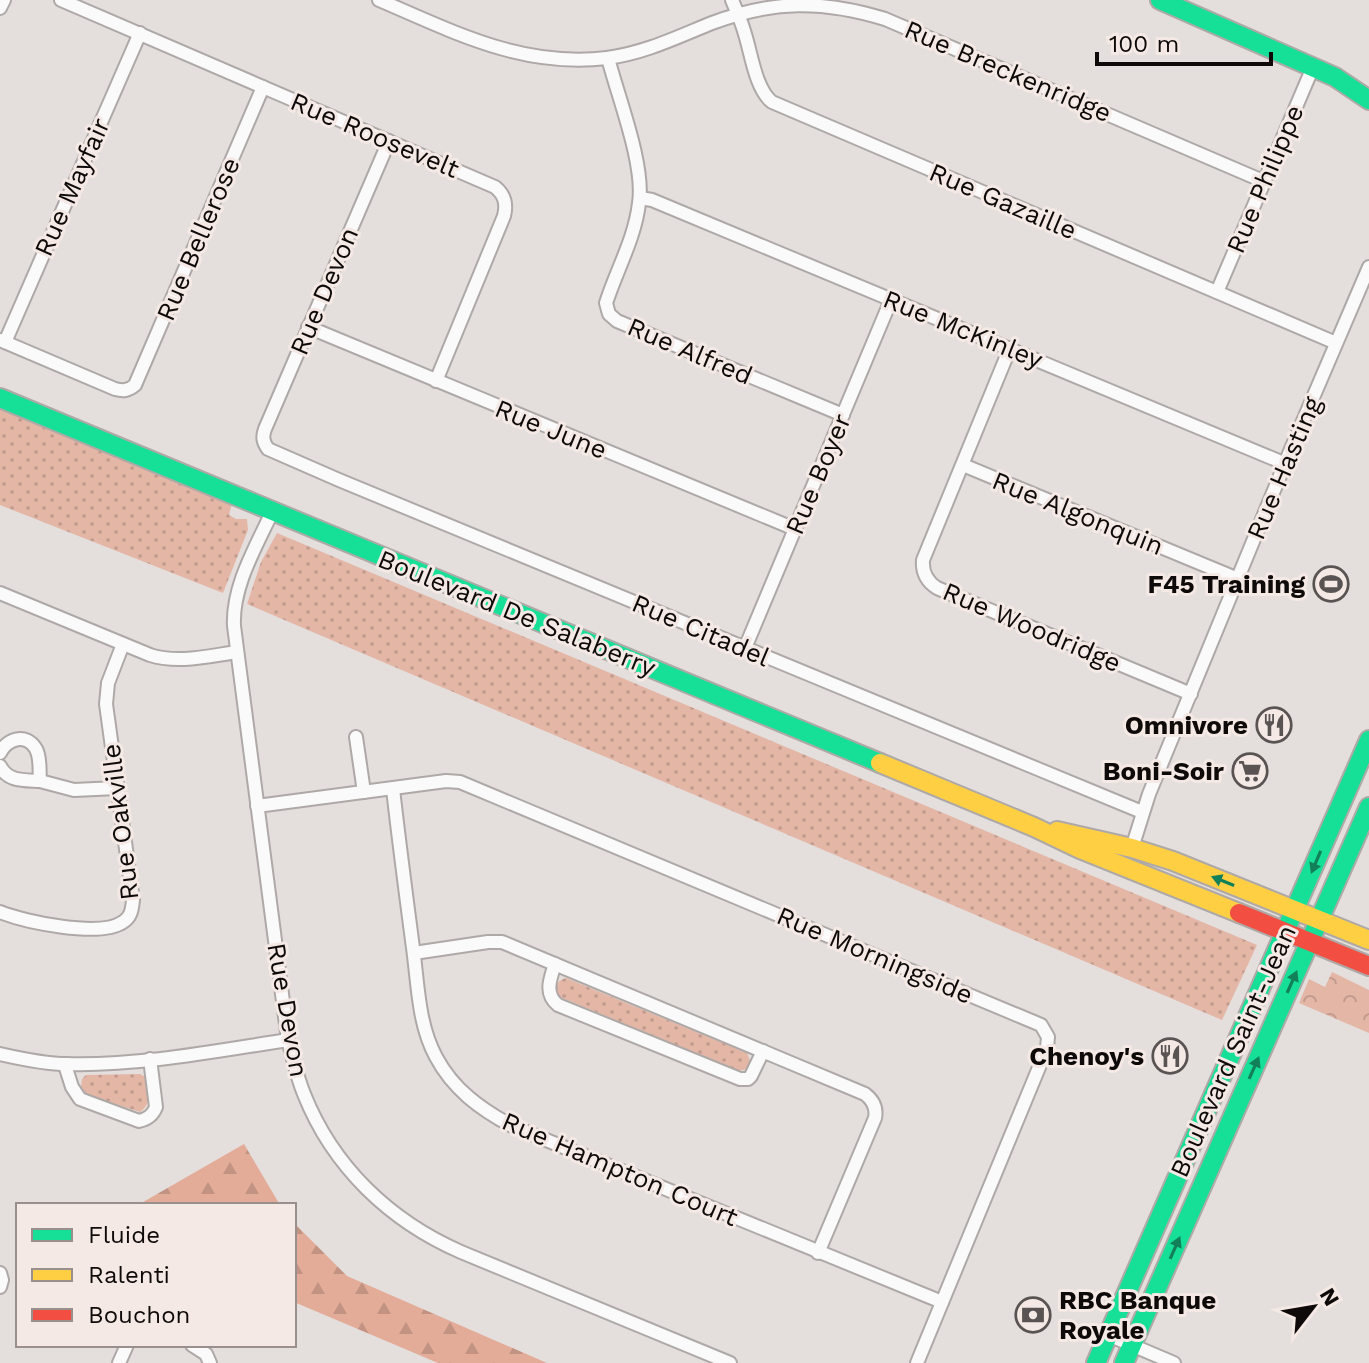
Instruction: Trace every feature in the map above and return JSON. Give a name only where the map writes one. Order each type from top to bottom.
[{"type":"street","points":[[0,8],[4,0]]},
{"type":"street","name":"Rue Roosevelt","points":[[61,0],[501,192],[505,199],[504,216],[436,381]]},
{"type":"street","name":"Rue Breckenridge","points":[[379,0],[466,37],[514,53],[551,59],[608,58],[667,43],[752,10],[801,3],[842,6],[885,19],[1263,181]]},
{"type":"street","name":"Rue Gazaille","points":[[732,0],[761,87],[772,102],[1336,343]]},
{"type":"street","points":[[1160,0],[1335,77],[1369,100]]},
{"type":"street","name":"Rue Mayfair","points":[[2,341],[140,33]]},
{"type":"street","name":"Rue Alfred","points":[[608,58],[635,158],[640,198],[631,238],[606,303],[612,318],[843,415]]},
{"type":"street","name":"Rue Philippe","points":[[1217,292],[1313,67]]},
{"type":"street","name":"Rue Bellerose","points":[[2,341],[115,389],[130,390],[138,378],[263,87]]},
{"type":"street","name":"Rue Devon","points":[[263,443],[265,429],[389,141]]},
{"type":"street","name":"Rue McKinley","points":[[640,198],[652,200],[1286,464]]},
{"type":"street","name":"Rue Hasting","points":[[1132,848],[1142,812],[1369,267]]},
{"type":"street","name":"Rue Boyer","points":[[745,648],[891,300]]},
{"type":"street","name":"Rue June","points":[[308,327],[795,529]]},
{"type":"street","name":"Rue Woodridge","points":[[1010,348],[923,560],[924,574],[931,585],[1191,694]]},
{"type":"street","name":"Boulevard De Salaberry","points":[[0,398],[1034,827],[1080,849],[1369,966]]},
{"type":"street","name":"Rue Citadel","points":[[263,443],[275,454],[1142,812]]},
{"type":"street","name":"Rue Algonquin","points":[[963,465],[1238,579]]},
{"type":"street","name":"Rue Devon","points":[[272,512],[236,598],[234,620],[288,1040],[305,1097],[329,1142],[370,1193],[406,1223],[448,1247],[730,1363]]},
{"type":"street","points":[[0,593],[150,655],[171,660],[237,652]]},
{"type":"street","name":"Rue Oakville","points":[[0,912],[29,921],[75,928],[113,927],[130,916],[133,900],[106,693],[123,644]]},
{"type":"street","points":[[356,737],[364,792]]},
{"type":"street","points":[[0,753],[13,740],[26,740],[32,744],[39,759],[40,781]]},
{"type":"street","name":"Boulevard Saint-Jean","points":[[1098,1358],[1369,740]]},
{"type":"street","points":[[0,766],[10,778],[40,781],[74,790],[117,788]]},
{"type":"street","name":"Rue Morningside","points":[[257,806],[446,781],[460,782],[1041,1025],[1048,1037],[1047,1048],[917,1363]]},
{"type":"street","name":"Rue Hampton Court","points":[[393,789],[422,1015],[434,1054],[450,1079],[473,1102],[512,1126],[942,1302]]},
{"type":"street","name":"Boulevard Saint-Jean","points":[[1124,1363],[1369,807]]},
{"type":"street","name":"Boulevard De Salaberry","points":[[1034,827],[1084,836],[1173,861],[1369,940]]},
{"type":"street","points":[[414,953],[502,942],[865,1094],[875,1108],[875,1118],[818,1253]]},
{"type":"street","points":[[555,964],[549,988],[558,1005],[740,1079],[751,1076],[763,1051]]},
{"type":"street","points":[[0,1054],[65,1065],[150,1059],[288,1040]]},
{"type":"street","points":[[65,1065],[72,1087],[80,1099],[139,1121],[149,1117],[156,1107],[150,1059]]},
{"type":"street","points":[[0,1273],[0,1287]]},
{"type":"street","points":[[1108,1335],[1174,1363]]},
{"type":"street","points":[[196,1347],[202,1350],[210,1363]]},
{"type":"street","points":[[1098,1358],[1124,1363]]},
{"type":"green space","points":[[0,407],[232,503],[229,515],[247,519],[248,530],[223,593],[0,505]]},
{"type":"green space","points":[[277,533],[1257,945],[1222,1020],[247,604],[261,562]]},
{"type":"green space","points":[[1332,972],[1369,990],[1369,1033],[1299,1003],[1309,979],[1325,987]]},
{"type":"green space","points":[[566,978],[747,1053],[751,1063],[748,1069],[738,1071],[560,997],[557,986]]},
{"type":"green space","points":[[140,1074],[146,1077],[149,1096],[147,1105],[140,1112],[88,1095],[81,1087],[86,1075]]},
{"type":"green space","points":[[244,1144],[279,1203],[141,1203]]},
{"type":"green space","points":[[296,1225],[347,1276],[547,1363],[438,1363],[296,1303]]},
{"type":"traffic: fast","points":[[1160,0],[1335,77],[1369,100]]},
{"type":"traffic: fast","points":[[0,398],[880,763]]},
{"type":"traffic: fast","points":[[1096,1363],[1369,740]]},
{"type":"traffic: fast","points":[[1124,1363],[1369,807]]},
{"type":"traffic: slow","points":[[880,763],[1239,913]]},
{"type":"traffic: slow","points":[[1057,831],[1173,861],[1369,940]]},
{"type":"traffic: jam","points":[[1239,913],[1369,966]]},
{"type":"place","name":"F45 Training","points":[[1331,584]]},
{"type":"place","name":"Omnivore","points":[[1274,725]]},
{"type":"place","name":"Boni-Soir","points":[[1250,771]]},
{"type":"place","name":"Chenoy's","points":[[1170,1056]]},
{"type":"place","name":"RBC Banque Royale","points":[[1033,1315]]}]
